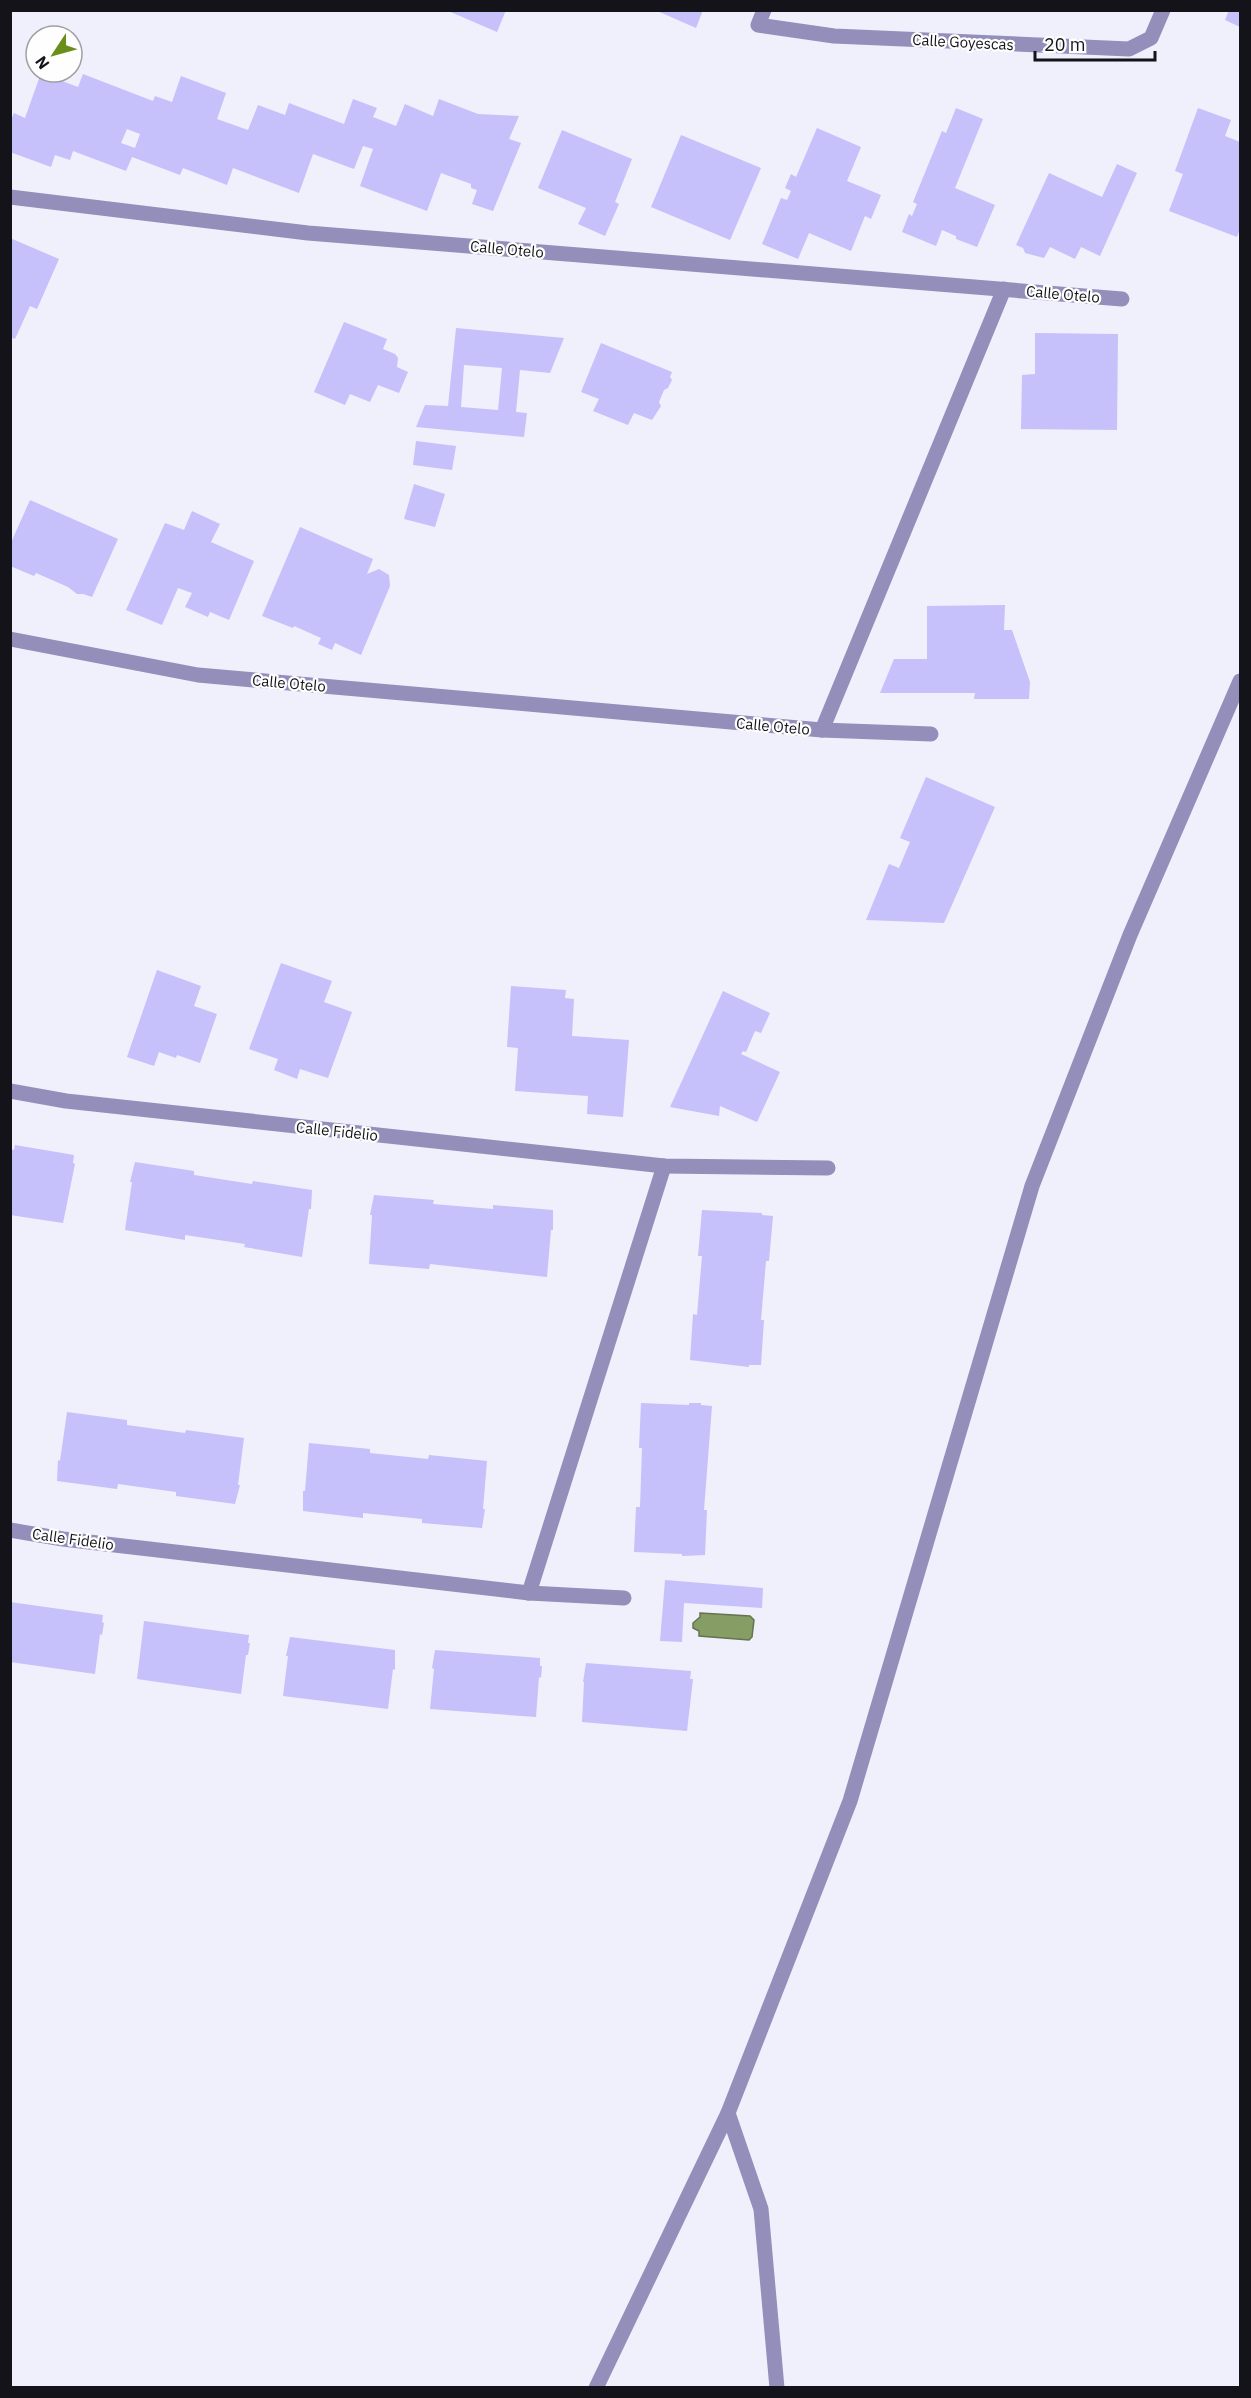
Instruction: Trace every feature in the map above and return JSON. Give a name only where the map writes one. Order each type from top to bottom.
[{"type":"street","name":"Calle Goyescas","points":[[764,10],[758,25],[834,36],[1129,49],[1151,38],[1163,10]]},
{"type":"street","name":"Calle Otelo","points":[[10,196],[308,233],[1122,299]]},
{"type":"street","name":"Calle Otelo","points":[[822,730],[1004,289]]},
{"type":"street","name":"Calle Otelo","points":[[10,639],[198,675],[822,730],[932,734]]},
{"type":"street","points":[[596,2388],[728,2113],[850,1801],[1032,1186],[1130,935],[1240,681]]},
{"type":"street","name":"Calle Fidelio","points":[[10,1091],[78,1103],[664,1166],[828,1168]]},
{"type":"street","points":[[529,1593],[664,1166]]},
{"type":"street","name":"Calle Fidelio","points":[[10,1530],[63,1539],[529,1593],[624,1598]]},
{"type":"street","points":[[728,2113],[761,2209],[777,2388]]},
{"type":"shaded area","points":[[700,1613],[750,1616],[754,1620],[752,1637],[749,1640],[699,1636],[699,1631],[693,1628],[693,1623],[700,1617]]},
{"type":"building","points":[[446,10],[506,10],[497,32]]},
{"type":"building","points":[[655,10],[703,10],[696,28]]},
{"type":"building","points":[[1229,10],[1240,10],[1240,27],[1225,20]]},
{"type":"building","points":[[84,74],[153,101],[155,96],[172,102],[181,76],[226,93],[217,119],[248,130],[258,105],[285,115],[289,103],[344,124],[353,99],[377,108],[373,117],[396,126],[405,104],[433,116],[439,99],[478,114],[519,116],[509,139],[521,143],[493,211],[472,204],[477,190],[471,188],[471,184],[441,173],[427,211],[360,186],[373,149],[363,146],[354,169],[313,154],[299,193],[233,168],[227,185],[183,168],[180,175],[132,157],[126,171],[73,151],[70,160],[55,155],[51,167],[10,152],[10,122],[14,113],[25,118],[37,84],[70,84],[78,87],[79,84],[84,84]],"holes":[[[127,129],[140,134],[135,148],[121,143]]]},
{"type":"building","points":[[956,108],[983,119],[955,188],[995,205],[977,247],[956,239],[956,236],[942,230],[936,246],[902,232],[909,214],[912,216],[917,204],[913,202],[942,131],[946,133]]},
{"type":"building","points":[[1198,108],[1231,120],[1225,136],[1240,142],[1240,229],[1237,237],[1169,211],[1183,174],[1175,171]]},
{"type":"building","points":[[817,128],[861,147],[847,181],[881,195],[871,219],[865,216],[851,251],[809,233],[798,259],[762,244],[781,198],[787,200],[791,191],[785,188],[791,174],[796,177]]},
{"type":"building","points":[[562,130],[632,159],[615,202],[619,204],[605,236],[578,224],[586,208],[538,188]]},
{"type":"building","points":[[681,135],[761,168],[730,240],[651,207]]},
{"type":"building","points":[[1117,164],[1137,173],[1100,256],[1081,247],[1075,259],[1050,247],[1044,258],[1025,253],[1023,248],[1016,245],[1049,173],[1102,197]]},
{"type":"building","points":[[10,238],[59,259],[37,309],[30,306],[15,339],[10,337]]},
{"type":"building","points":[[344,322],[387,339],[383,349],[395,354],[398,358],[397,367],[408,372],[399,393],[378,385],[370,402],[350,394],[345,405],[314,392]]},
{"type":"building","points":[[456,328],[564,338],[550,373],[520,370],[516,412],[527,413],[524,437],[416,427],[425,405],[448,406]],"holes":[[[464,365],[502,368],[498,410],[461,407]]]},
{"type":"building","points":[[1035,333],[1118,334],[1117,430],[1021,429],[1022,375],[1035,374]]},
{"type":"building","points":[[601,343],[672,372],[670,377],[672,380],[668,388],[664,390],[659,402],[661,406],[652,420],[634,413],[628,425],[593,411],[599,399],[581,392]]},
{"type":"building","points":[[416,441],[456,446],[452,470],[413,465]]},
{"type":"building","points":[[414,484],[445,494],[435,527],[404,519]]},
{"type":"building","points":[[30,500],[118,539],[92,597],[77,594],[68,587],[36,573],[34,576],[10,566],[10,545]]},
{"type":"building","points":[[192,511],[220,524],[211,542],[254,561],[229,620],[210,612],[208,617],[185,607],[192,593],[178,588],[162,625],[126,610],[165,523],[184,530]]},
{"type":"building","points":[[300,527],[373,559],[367,574],[379,569],[389,575],[390,586],[361,655],[335,643],[332,650],[318,644],[321,638],[294,626],[293,628],[262,616]]},
{"type":"building","points":[[1005,605],[1004,630],[1012,630],[1030,682],[1029,699],[974,699],[975,693],[880,693],[894,659],[927,659],[927,606]]},
{"type":"building","points":[[926,777],[995,807],[944,923],[866,920],[889,864],[899,868],[910,842],[900,838]]},
{"type":"building","points":[[281,963],[332,981],[324,1002],[352,1012],[328,1078],[300,1069],[297,1079],[274,1070],[278,1059],[249,1049]]},
{"type":"building","points":[[157,970],[201,986],[194,1006],[217,1014],[200,1063],[159,1052],[154,1066],[127,1057]]},
{"type":"building","points":[[511,986],[566,990],[565,998],[574,999],[572,1036],[629,1040],[623,1117],[587,1114],[588,1096],[515,1091],[518,1048],[507,1047]]},
{"type":"building","points":[[723,991],[770,1013],[761,1033],[755,1031],[746,1052],[743,1051],[741,1054],[780,1072],[757,1122],[720,1106],[719,1116],[670,1107]]},
{"type":"building","points":[[15,1145],[74,1155],[73,1163],[75,1164],[63,1223],[10,1215],[10,1149],[14,1150]]},
{"type":"building","points":[[135,1162],[194,1171],[194,1175],[312,1190],[311,1209],[309,1209],[302,1257],[244,1247],[245,1244],[185,1235],[185,1240],[125,1230],[132,1182],[130,1182]]},
{"type":"building","points":[[374,1195],[434,1200],[433,1204],[493,1209],[493,1205],[553,1210],[547,1277],[430,1264],[429,1269],[369,1264],[372,1215],[370,1215]]},
{"type":"building","points":[[702,1210],[762,1213],[762,1215],[773,1216],[761,1320],[764,1320],[761,1365],[749,1365],[749,1367],[690,1360],[693,1314],[697,1315],[702,1256],[698,1256]]},
{"type":"building","points":[[641,1403],[689,1405],[689,1403],[701,1403],[701,1405],[712,1406],[704,1510],[707,1510],[705,1555],[682,1556],[682,1554],[634,1552],[636,1507],[640,1507]]},
{"type":"building","points":[[67,1412],[127,1420],[127,1425],[244,1438],[238,1485],[240,1485],[235,1504],[176,1496],[176,1492],[118,1484],[117,1489],[57,1481],[58,1460],[60,1461]]},
{"type":"building","points":[[309,1443],[370,1449],[370,1453],[428,1459],[429,1455],[487,1461],[482,1528],[422,1523],[422,1519],[363,1513],[363,1518],[303,1511]]},
{"type":"building","points":[[665,1580],[763,1588],[762,1608],[684,1603],[682,1642],[660,1641]]},
{"type":"building","points":[[10,1602],[103,1615],[102,1622],[104,1623],[102,1635],[100,1634],[95,1674],[10,1662]]},
{"type":"building","points":[[144,1621],[249,1635],[248,1643],[250,1643],[248,1655],[246,1655],[241,1694],[137,1679]]},
{"type":"building","points":[[290,1637],[395,1650],[395,1670],[393,1669],[388,1709],[283,1696]]},
{"type":"building","points":[[435,1650],[540,1658],[540,1666],[542,1666],[536,1717],[430,1709]]},
{"type":"building","points":[[586,1663],[691,1671],[690,1679],[693,1679],[687,1731],[582,1722]]}]
